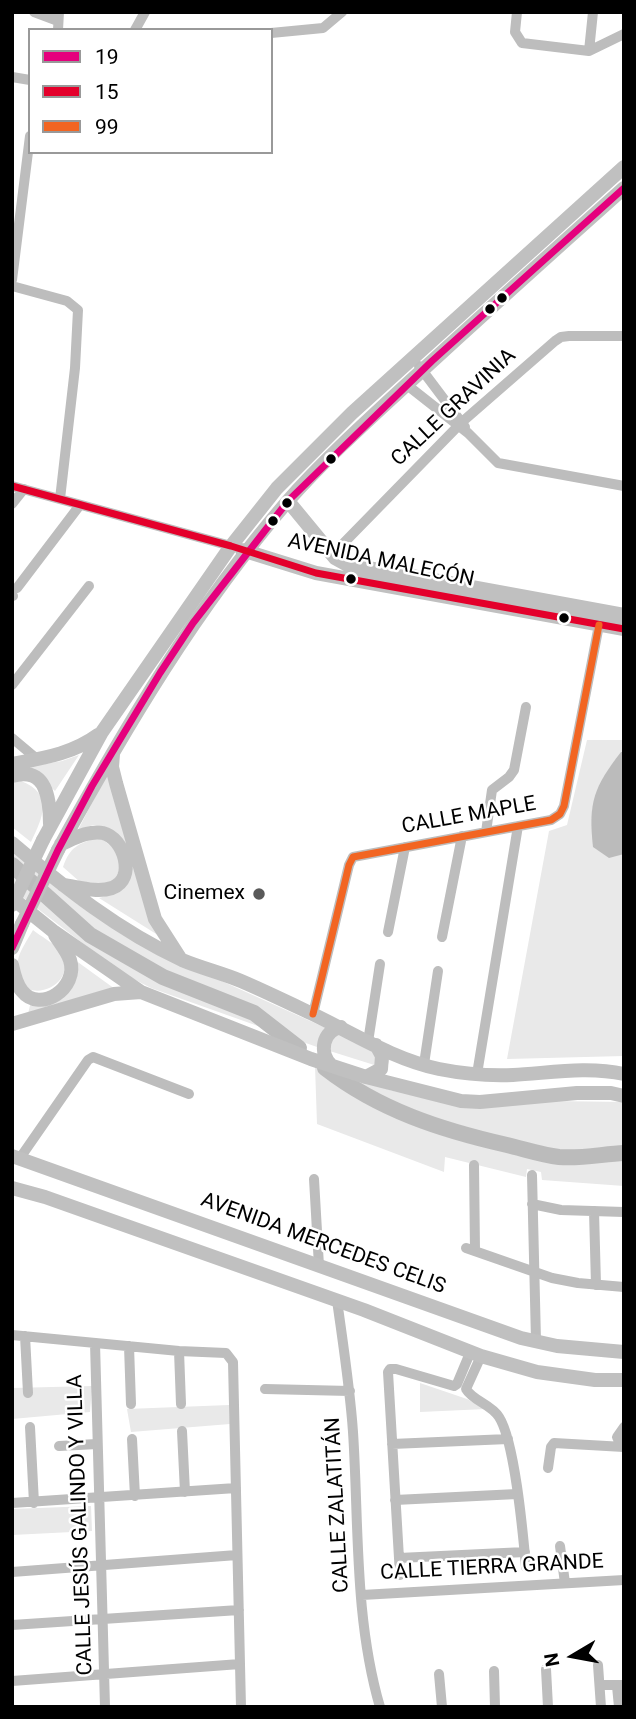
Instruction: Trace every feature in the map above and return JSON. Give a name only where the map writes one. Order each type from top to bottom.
[{"type":"main road","points":[[12,905],[50,826],[102,732],[231,546],[293,470],[412,357],[624,167]]},
{"type":"main road","points":[[53,932],[69,960],[71,973],[67,986],[59,993],[37,999],[27,996],[21,990],[12,963],[14,943],[59,847],[113,750],[194,623],[248,552],[288,501],[378,411],[624,188]]},
{"type":"main road","points":[[461,313],[470,316],[470,327]]},
{"type":"main road","points":[[367,399],[378,411]]},
{"type":"main road","name":"AVENIDA MALECÓN","points":[[288,501],[332,555],[346,564],[624,615]]},
{"type":"main road","name":"AVENIDA MALECÓN","points":[[231,546],[316,573],[624,629]]},
{"type":"main road","points":[[12,764],[65,754],[81,747],[102,732]]},
{"type":"main road","points":[[113,750],[112,767],[155,919],[181,959]]},
{"type":"main road","points":[[12,776],[25,774],[43,784],[48,795],[50,826]]},
{"type":"main road","points":[[59,847],[93,832],[105,833],[116,841],[126,866],[123,879],[115,887],[101,890],[61,885]]},
{"type":"main road","points":[[12,843],[61,885],[101,914],[181,959],[241,981],[372,1044],[424,1064],[477,1074],[514,1075],[576,1070],[624,1074]]},
{"type":"main road","points":[[12,898],[53,932],[141,992],[366,1077],[442,1098],[470,1102],[577,1093],[624,1096]]},
{"type":"main road","points":[[12,1024],[114,994],[141,992]]},
{"type":"main road","points":[[331,1065],[324,1055],[324,1042],[330,1032],[341,1027]]},
{"type":"main road","points":[[366,1077],[381,1069],[382,1056],[372,1044]]},
{"type":"main road","name":"AVENIDA MERCEDES CELIS","points":[[16,1157],[536,1341],[557,1346],[624,1352]]},
{"type":"main road","points":[[12,1188],[45,1197],[337,1300],[476,1355],[537,1372],[595,1380],[624,1380]]},
{"type":"street","points":[[34,12],[58,21]]},
{"type":"street","points":[[136,28],[145,12]]},
{"type":"street","points":[[273,33],[323,28],[342,12]]},
{"type":"street","points":[[517,12],[515,32],[522,43],[589,51],[624,34]]},
{"type":"street","points":[[589,51],[593,12]]},
{"type":"street","points":[[12,280],[28,152]]},
{"type":"street","points":[[12,286],[67,301],[78,310],[75,368],[60,499]]},
{"type":"street","name":"CALLE GRAVINIA","points":[[332,555],[460,424],[561,337],[624,337]]},
{"type":"street","points":[[412,357],[460,424],[498,463],[624,486]]},
{"type":"street","points":[[407,385],[460,424]]},
{"type":"street","name":"AVENIDA MALECÓN","points":[[12,486],[231,546]]},
{"type":"street","points":[[12,504],[24,489]]},
{"type":"street","points":[[14,593],[80,505]]},
{"type":"street","points":[[12,685],[89,586]]},
{"type":"street","name":"CALLE MAPLE","points":[[313,1014],[353,857],[551,820],[559,814],[564,806],[599,625]]},
{"type":"street","points":[[486,832],[492,790],[514,770],[526,707]]},
{"type":"street","points":[[12,738],[37,760]]},
{"type":"street","points":[[477,1074],[518,826]]},
{"type":"street","points":[[442,937],[462,836]]},
{"type":"street","points":[[388,932],[405,847]]},
{"type":"street","points":[[372,1044],[380,964]]},
{"type":"street","points":[[424,1064],[438,971]]},
{"type":"street","points":[[16,1157],[88,1060],[93,1057],[189,1094]]},
{"type":"street","points":[[474,1165],[471,1250],[552,1278],[624,1287]]},
{"type":"street","points":[[532,1175],[536,1341]]},
{"type":"street","points":[[314,1180],[319,1266]]},
{"type":"street","points":[[532,1204],[561,1210],[624,1212]]},
{"type":"street","points":[[594,1211],[596,1285]]},
{"type":"street","name":"CALLE ZALATITÁN","points":[[337,1300],[350,1391],[369,1670],[380,1707]]},
{"type":"street","points":[[12,1335],[226,1353],[231,1356],[241,1707]]},
{"type":"street","points":[[26,1336],[28,1393]]},
{"type":"street","name":"CALLE JESÚS GALINDO Y VILLA","points":[[95,1343],[105,1707]]},
{"type":"street","points":[[129,1346],[131,1404]]},
{"type":"street","points":[[179,1351],[181,1404]]},
{"type":"street","points":[[400,1575],[388,1375],[390,1369],[454,1386],[476,1355]]},
{"type":"street","points":[[476,1355],[466,1389],[470,1395],[489,1405],[498,1415],[508,1439],[526,1567]]},
{"type":"street","points":[[265,1389],[350,1391]]},
{"type":"street","points":[[30,1427],[34,1503]]},
{"type":"street","points":[[623,1447],[617,1437],[624,1427]]},
{"type":"street","points":[[182,1431],[185,1492]]},
{"type":"street","points":[[132,1439],[135,1496]]},
{"type":"street","points":[[392,1444],[508,1439]]},
{"type":"street","points":[[548,1468],[554,1443],[623,1447]]},
{"type":"street","points":[[59,1446],[97,1444]]},
{"type":"street","points":[[12,1503],[236,1488]]},
{"type":"street","points":[[395,1500],[517,1494]]},
{"type":"street","points":[[560,1546],[565,1583]]},
{"type":"street","points":[[399,1558],[525,1552]]},
{"type":"street","points":[[12,1572],[237,1555]]},
{"type":"street","name":"CALLE TIERRA GRANDE","points":[[362,1595],[624,1580]]},
{"type":"street","points":[[12,1625],[239,1610]]},
{"type":"street","points":[[12,1681],[240,1664]]},
{"type":"street","points":[[598,1665],[601,1707]]},
{"type":"street","points":[[546,1669],[548,1707]]},
{"type":"street","points":[[494,1671],[495,1707]]},
{"type":"street","points":[[439,1674],[442,1707]]},
{"type":"street","points":[[600,1685],[620,1686],[620,1707]]},
{"type":"shaded area","points":[[587,740],[624,740],[624,1056],[507,1059],[549,831],[567,825]]},
{"type":"shaded area","points":[[621,752],[624,752],[624,854],[609,858],[593,847],[591,818],[599,786]]},
{"type":"shaded area","points":[[79,755],[55,791],[31,769],[12,770],[62,761]]},
{"type":"shaded area","points":[[108,772],[161,937],[99,898],[116,893],[130,877],[106,827],[93,825],[78,830]]},
{"type":"shaded area","points":[[21,781],[38,792],[42,799],[42,815],[31,842],[12,827],[12,783]]},
{"type":"shaded area","points":[[99,838],[116,853],[119,859],[118,872],[109,884],[80,882],[63,867],[66,860],[76,847]]},
{"type":"shaded area","points":[[12,846],[195,969],[390,1057],[387,1069],[151,988],[120,972],[12,889]]},
{"type":"shaded area","points":[[33,930],[57,947],[65,964],[63,975],[56,984],[45,990],[24,986],[18,976],[19,956]]},
{"type":"shaded area","points":[[75,960],[115,989],[28,1014],[31,1001],[51,1001]]},
{"type":"shaded area","points":[[315,1066],[393,1091],[552,1101],[624,1102],[624,1186],[542,1180],[541,1172],[527,1169],[526,1177],[445,1157],[444,1172],[317,1124]]},
{"type":"shaded area","points":[[420,1383],[467,1399],[486,1409],[420,1412]]},
{"type":"shaded area","points":[[92,1386],[90,1412],[12,1419],[12,1388]]},
{"type":"shaded area","points":[[229,1405],[230,1424],[131,1432],[127,1409]]},
{"type":"shaded area","points":[[91,1506],[92,1531],[12,1535],[12,1509]]},
{"type":"waterway","points":[[12,865],[90,935],[163,977],[254,1013],[299,1048]]},
{"type":"waterway","points":[[325,1068],[389,1107],[458,1133],[559,1157],[624,1153]]},
{"type":"transit line","name":"19","points":[[12,948],[58,850],[92,786],[160,673],[193,623],[288,501],[432,361],[624,188]]},
{"type":"transit line","name":"15","points":[[12,486],[231,546],[316,573],[624,629]]},
{"type":"transit line","name":"99","points":[[313,1014],[353,857],[551,820],[560,814],[564,806],[599,625]]},
{"type":"place","name":"Cinemex","points":[[259,894]]}]
